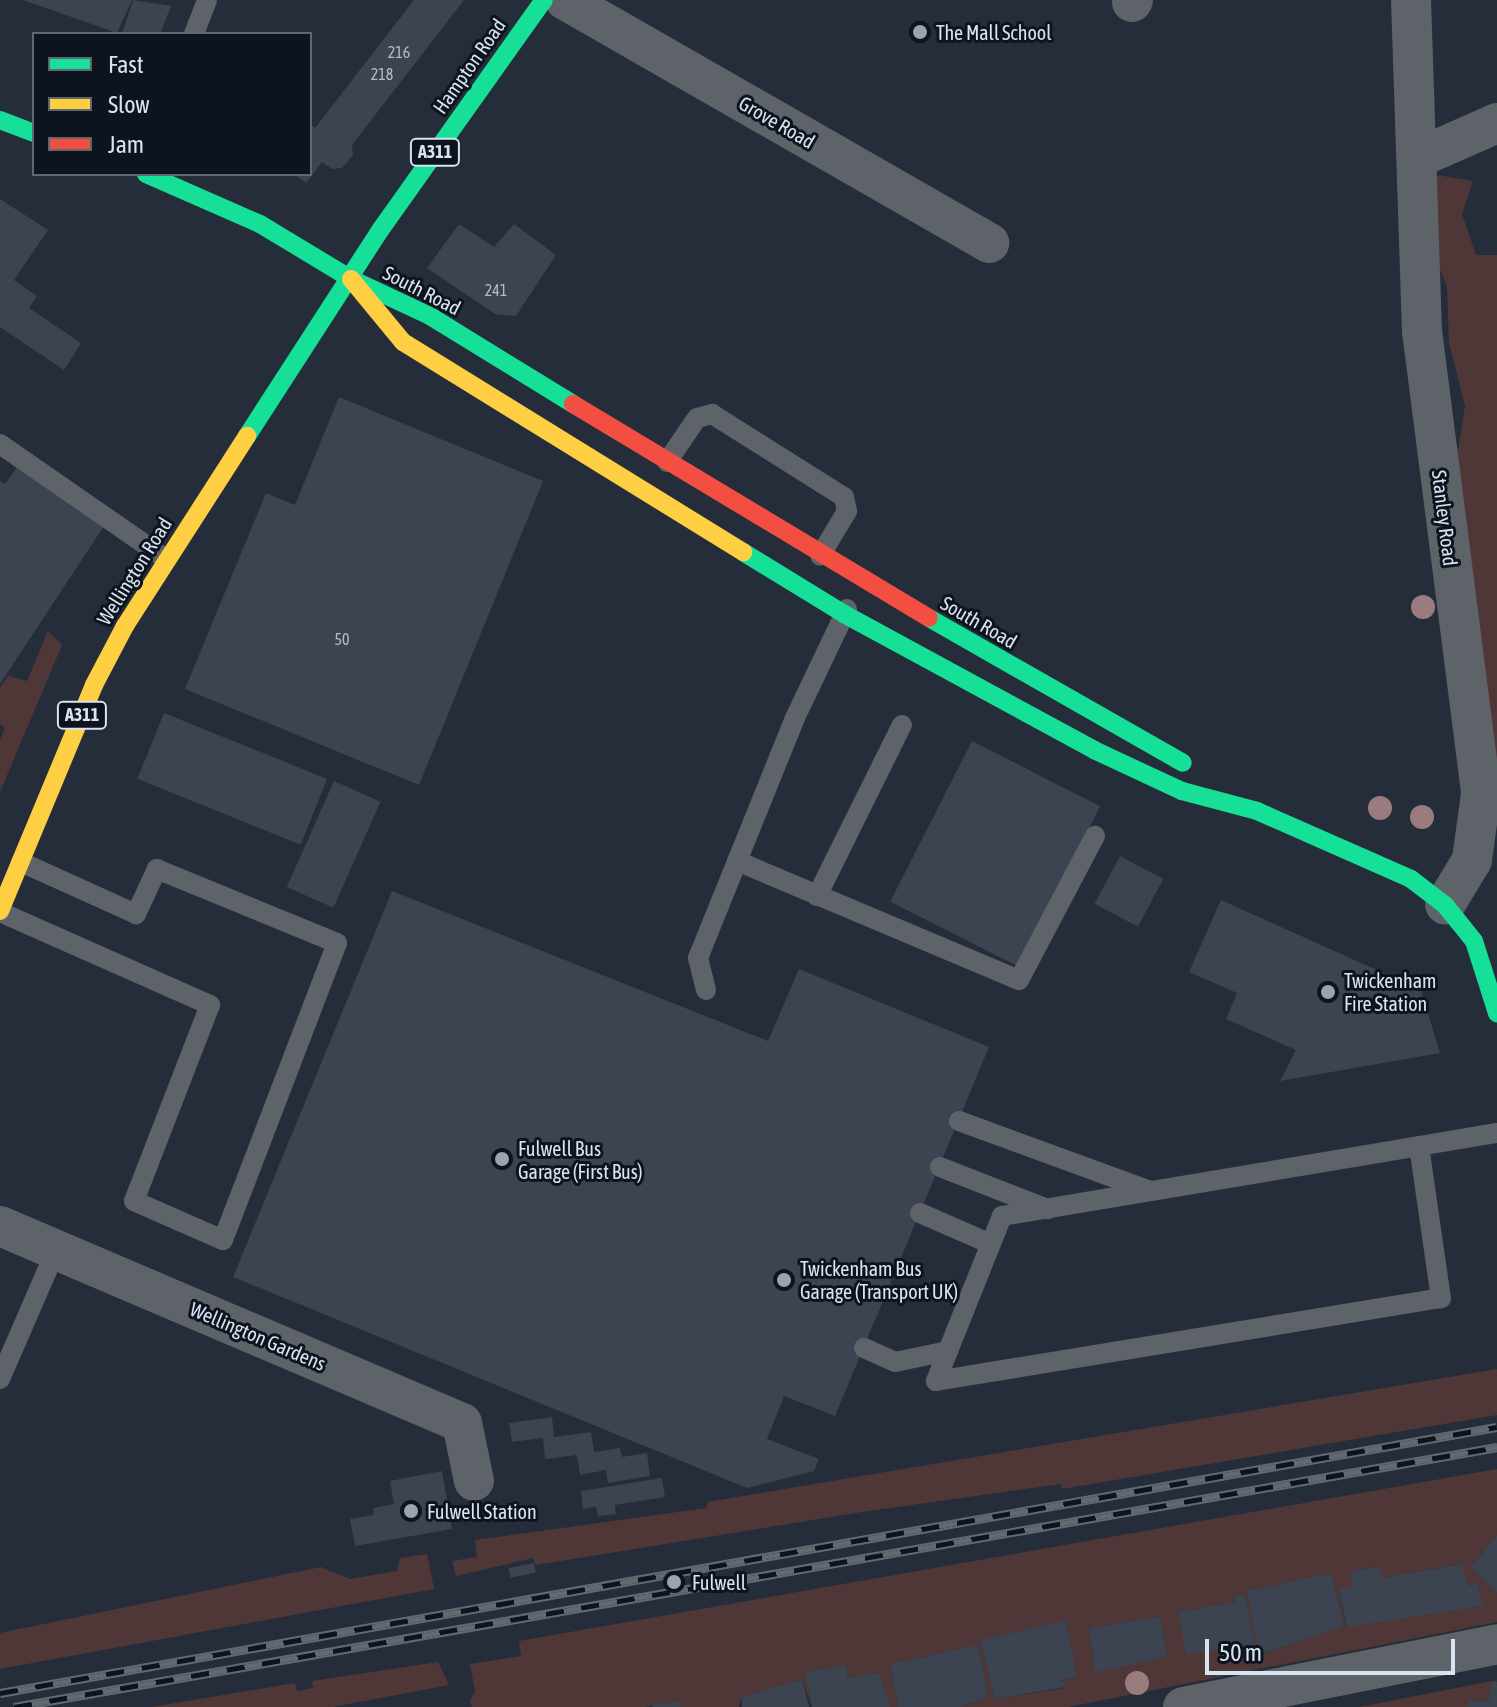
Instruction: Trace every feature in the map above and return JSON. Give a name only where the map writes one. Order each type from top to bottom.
[{"type":"main road","name":"Hampton Road","points":[[351,279],[381,229],[544,0]]},
{"type":"main road","points":[[0,120],[32,132]]},
{"type":"main road","points":[[157,176],[179,180],[351,279]]},
{"type":"main road","name":"South Road","points":[[351,279],[430,316],[820,556],[1193,769],[1257,811]]},
{"type":"main road","name":"South Road","points":[[351,279],[403,342],[844,614],[1094,750],[1182,791],[1257,811],[1411,879],[1445,905]]},
{"type":"main road","name":"Wellington Road","points":[[0,912],[94,685],[166,559],[351,279]]},
{"type":"main road","points":[[1445,905],[1474,941],[1497,1013]]},
{"type":"street","name":"Grove Road","points":[[565,0],[989,243]]},
{"type":"street","name":"Stanley Road","points":[[1411,0],[1420,157],[1422,331],[1481,794],[1472,860],[1445,905]]},
{"type":"street","points":[[1420,157],[1497,123]]},
{"type":"street","name":"Wellington Gardens","points":[[0,1226],[462,1423],[474,1481]]},
{"type":"street","points":[[1183,1707],[1497,1644]]},
{"type":"lane","points":[[195,32],[207,0]]},
{"type":"lane","points":[[667,462],[697,418],[712,414],[844,497],[847,511],[820,556]]},
{"type":"lane","points":[[0,444],[166,559]]},
{"type":"lane","points":[[706,990],[698,958],[844,614],[863,581]]},
{"type":"lane","points":[[817,896],[902,725]]},
{"type":"lane","points":[[737,861],[1019,980],[1095,836]]},
{"type":"lane","points":[[0,912],[210,1005],[134,1201],[223,1240],[337,943],[157,869],[136,914],[21,862]]},
{"type":"lane","points":[[959,1121],[1151,1191]]},
{"type":"lane","points":[[1419,1146],[1441,1298],[936,1381],[1002,1216],[1048,1209],[1151,1191],[1419,1146],[1497,1133]]},
{"type":"lane","points":[[940,1167],[1048,1209]]},
{"type":"lane","points":[[920,1213],[991,1244]]},
{"type":"lane","points":[[0,1379],[56,1250]]},
{"type":"lane","points":[[864,1348],[895,1362],[948,1351]]},
{"type":"shaded area","points":[[1437,175],[1473,181],[1462,214],[1476,255],[1497,255],[1497,774],[1456,463],[1465,406],[1449,343],[1447,287],[1433,252]]},
{"type":"shaded area","points":[[48,631],[62,645],[0,792],[0,740],[5,728],[0,724],[0,688],[8,676],[27,681]]},
{"type":"shaded area","points":[[1497,1369],[1497,1415],[1062,1489],[1061,1484],[862,1512],[536,1565],[533,1558],[456,1576],[452,1561],[477,1557],[475,1540],[707,1508],[707,1502]]},
{"type":"shaded area","points":[[1497,1469],[1497,1535],[1471,1567],[1497,1593],[1497,1622],[1068,1707],[959,1707],[988,1697],[978,1645],[890,1664],[898,1707],[890,1707],[879,1672],[848,1678],[845,1665],[805,1672],[812,1707],[802,1679],[741,1697],[739,1707],[681,1707],[679,1701],[644,1707],[472,1707],[470,1701],[475,1692],[470,1664],[521,1656],[519,1641]],"holes":[[[1460,1564],[1469,1586],[1478,1585],[1481,1606],[1346,1626],[1339,1590],[1353,1586],[1350,1572],[1379,1566],[1382,1578]],[[1331,1573],[1344,1625],[1260,1655],[1248,1591]],[[1245,1595],[1254,1646],[1222,1652],[1179,1612],[1235,1602],[1234,1596]],[[1160,1616],[1167,1654],[1163,1658],[1095,1671],[1089,1629]],[[1066,1621],[1077,1676],[1063,1679],[1064,1688],[995,1699],[980,1640]]]},
{"type":"shaded area","points":[[427,1554],[434,1589],[0,1669],[0,1633],[321,1567],[350,1579],[397,1571],[400,1558]]},
{"type":"shaded area","points":[[438,1662],[449,1685],[333,1707],[152,1707],[295,1683],[297,1691],[313,1688],[312,1681]]},
{"type":"shaded area","points":[[1497,1680],[1489,1701],[1469,1700],[1468,1707],[1359,1707]]},
{"type":"building","points":[[23,0],[132,0],[117,32]]},
{"type":"building","points":[[133,0],[171,6],[161,32],[123,32]]},
{"type":"building","points":[[414,0],[464,0],[352,145],[353,155],[342,168],[332,169],[322,162],[312,175],[312,126],[315,128]]},
{"type":"building","points":[[297,176],[311,176],[306,183]]},
{"type":"building","points":[[0,199],[48,230],[14,280],[37,296],[29,308],[81,343],[64,370],[0,327]]},
{"type":"building","points":[[459,224],[494,247],[514,224],[556,255],[516,316],[495,314],[427,268]]},
{"type":"building","points":[[339,397],[543,481],[419,785],[185,689],[266,493],[295,505]]},
{"type":"building","points":[[17,467],[104,526],[0,684],[0,481],[5,484]]},
{"type":"building","points":[[164,713],[327,779],[301,845],[137,779]]},
{"type":"building","points":[[972,741],[1100,806],[1019,967],[890,901]]},
{"type":"building","points":[[334,781],[381,802],[333,908],[287,887]]},
{"type":"building","points":[[1120,856],[1163,879],[1138,927],[1095,904]]},
{"type":"building","name":"Fulwell Bus Garage (First Bus)","points":[[392,891],[768,1041],[799,969],[989,1047],[835,1416],[784,1396],[767,1439],[819,1459],[814,1471],[747,1488],[233,1277]]},
{"type":"building","name":"Twickenham Fire Station","points":[[1221,900],[1421,990],[1440,1053],[1280,1081],[1296,1050],[1226,1019],[1237,993],[1189,972]]},
{"type":"building","points":[[552,1417],[554,1437],[591,1432],[594,1452],[620,1448],[622,1457],[647,1453],[650,1476],[608,1483],[606,1470],[580,1475],[577,1455],[545,1459],[543,1438],[512,1442],[509,1423]]},
{"type":"building","name":"Fulwell Station","points":[[442,1471],[452,1529],[355,1546],[350,1519],[374,1515],[373,1508],[394,1504],[390,1481]]},
{"type":"building","points":[[662,1478],[665,1497],[615,1505],[616,1514],[598,1516],[596,1507],[583,1509],[581,1491]]},
{"type":"building","points":[[1497,1535],[1497,1593],[1471,1567]]},
{"type":"building","points":[[534,1563],[536,1573],[510,1578],[508,1568]]},
{"type":"building","points":[[1461,1564],[1469,1586],[1478,1584],[1482,1606],[1347,1627],[1339,1589],[1353,1586],[1350,1572],[1380,1566],[1382,1578]]},
{"type":"building","points":[[1331,1573],[1344,1626],[1259,1655],[1247,1591]]},
{"type":"building","points":[[1245,1595],[1255,1646],[1186,1654],[1178,1612],[1235,1602],[1234,1596]]},
{"type":"building","points":[[1160,1616],[1167,1654],[1163,1658],[1095,1672],[1089,1629]]},
{"type":"building","points":[[1066,1620],[1077,1676],[1063,1679],[1065,1687],[995,1699],[980,1640]]},
{"type":"building","points":[[978,1645],[988,1697],[959,1707],[898,1707],[890,1664]]},
{"type":"building","points":[[845,1665],[848,1678],[879,1672],[890,1707],[812,1707],[805,1672]]},
{"type":"building","points":[[802,1679],[809,1707],[742,1707],[741,1697]]},
{"type":"building","points":[[1491,1682],[1497,1682],[1497,1707],[1468,1707],[1469,1700],[1489,1701]]},
{"type":"building","points":[[679,1701],[681,1707],[652,1705]]},
{"type":"railway","points":[[0,1693],[1497,1427]]},
{"type":"railway","points":[[14,1707],[1497,1447]]},
{"type":"traffic: fast","points":[[247,436],[381,229],[544,0]]},
{"type":"traffic: fast","points":[[0,120],[32,132]]},
{"type":"traffic: fast","points":[[151,176],[260,224],[351,279],[430,316],[573,404]]},
{"type":"traffic: fast","points":[[743,552],[844,614],[1094,750],[1182,791],[1257,811],[1411,879],[1445,905],[1474,941],[1497,1013]]},
{"type":"traffic: fast","points":[[929,618],[1183,763]]},
{"type":"traffic: slow","points":[[351,279],[403,342],[743,552]]},
{"type":"traffic: slow","points":[[0,911],[94,685],[125,626],[247,436]]},
{"type":"traffic: jam","points":[[573,404],[929,618]]},
{"type":"place","name":"The Mall School","points":[[920,32]]},
{"type":"place","name":"Twickenham Fire Station","points":[[1328,992]]},
{"type":"place","name":"Fulwell Bus Garage (First Bus)","points":[[502,1159]]},
{"type":"place","name":"Twickenham Bus Garage (Transport UK)","points":[[784,1280]]},
{"type":"place","name":"Fulwell Station","points":[[411,1511]]},
{"type":"place","name":"Fulwell","points":[[674,1582]]}]
